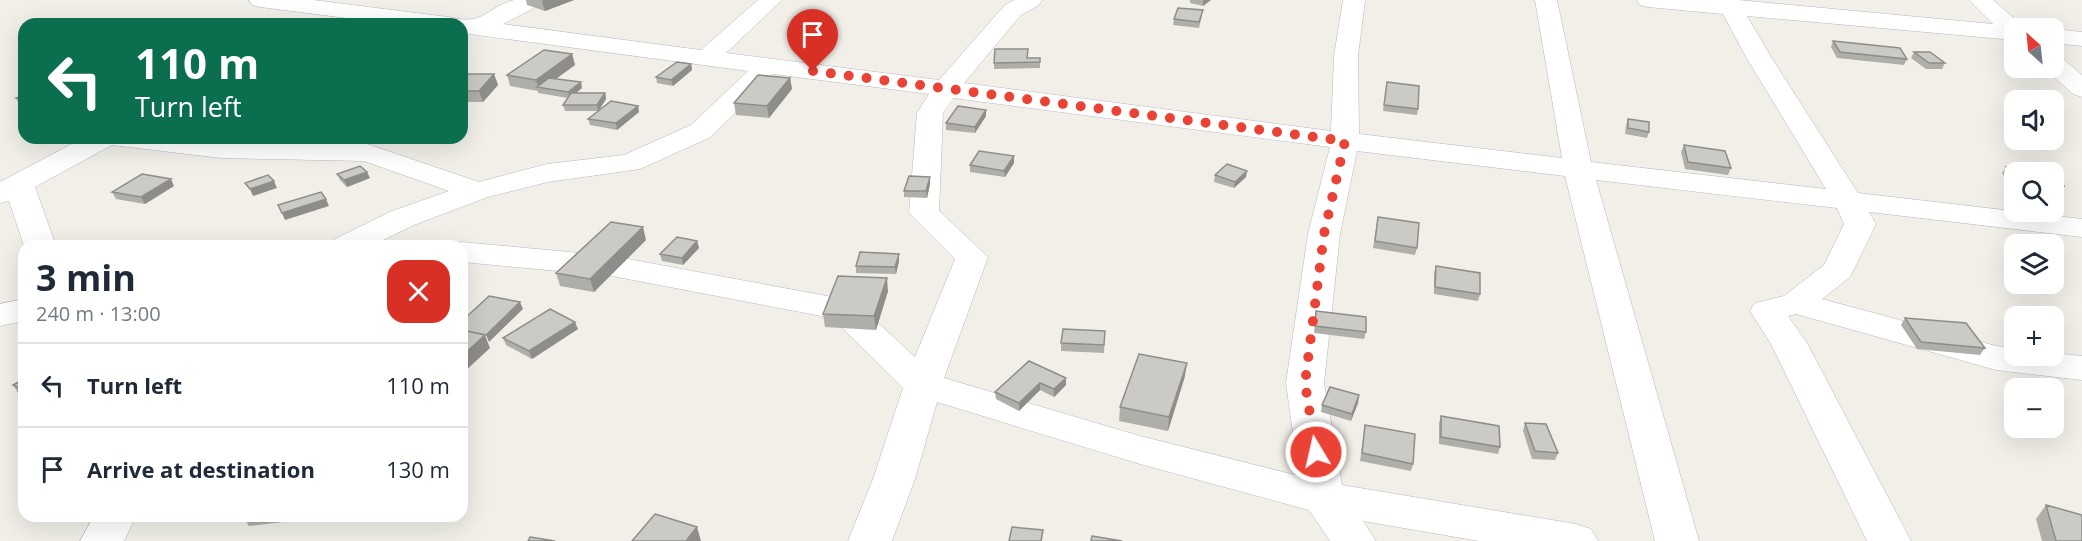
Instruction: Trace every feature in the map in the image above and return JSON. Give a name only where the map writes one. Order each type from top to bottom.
[{"type":"street","points":[[260,0],[404,18]]},
{"type":"street","points":[[470,27],[532,0]]},
{"type":"street","points":[[707,57],[771,0]]},
{"type":"street","points":[[870,541],[894,479],[923,385],[972,257],[924,213],[930,113],[945,88],[1013,10],[1031,0]]},
{"type":"street","points":[[1354,0],[1346,56],[1345,141],[1324,234],[1305,383],[1323,498],[1354,541]]},
{"type":"street","points":[[1546,0],[1578,169],[1677,541]]},
{"type":"street","points":[[1648,0],[1729,4],[2004,30]]},
{"type":"street","points":[[1980,0],[2004,22]]},
{"type":"street","points":[[1729,4],[1771,81],[1849,201],[1860,224],[1838,270],[1796,303],[1767,311],[1789,344],[1889,541]]},
{"type":"street","points":[[470,27],[1345,141],[2082,228]]},
{"type":"street","points":[[2064,37],[2082,39]]},
{"type":"street","points":[[358,240],[403,218],[477,192],[547,173],[630,163],[701,130],[768,65]]},
{"type":"street","points":[[2064,73],[2082,89]]},
{"type":"street","points":[[37,240],[10,189],[93,144]]},
{"type":"street","points":[[170,144],[221,150],[367,153],[477,192]]},
{"type":"street","points":[[469,259],[612,267],[843,310],[923,385],[1140,450],[1323,498],[1576,541]]},
{"type":"street","points":[[1796,303],[1996,358],[2082,368]]},
{"type":"street","points":[[0,315],[18,311]]},
{"type":"street","points":[[102,541],[112,522]]},
{"type":"building","points":[[1178,8],[1203,10],[1199,22],[1174,19]]},
{"type":"building","points":[[1833,41],[1900,48],[1907,59],[1840,52]]},
{"type":"building","points":[[995,49],[1028,49],[1027,58],[1040,58],[1040,62],[994,63]]},
{"type":"building","points":[[544,50],[572,54],[536,80],[507,75]]},
{"type":"building","points":[[1914,52],[1930,52],[1945,63],[1929,63]]},
{"type":"building","points":[[677,62],[691,64],[671,80],[656,77]]},
{"type":"building","points":[[468,74],[494,74],[479,91],[468,91]]},
{"type":"building","points":[[758,75],[790,78],[767,106],[734,103]]},
{"type":"building","points":[[549,78],[581,82],[568,92],[537,87]]},
{"type":"building","points":[[1387,82],[1419,86],[1418,109],[1384,105]]},
{"type":"building","points":[[571,93],[605,93],[597,105],[563,105]]},
{"type":"building","points":[[611,101],[638,106],[616,123],[588,119]]},
{"type":"building","points":[[958,106],[986,110],[975,127],[946,123]]},
{"type":"building","points":[[1628,119],[1649,122],[1649,132],[1628,128]]},
{"type":"building","points":[[1684,145],[1725,151],[1731,168],[1688,162]]},
{"type":"building","points":[[979,151],[1014,156],[1004,171],[970,165]]},
{"type":"building","points":[[1227,164],[1247,171],[1235,182],[1215,175]]},
{"type":"building","points":[[360,166],[367,172],[344,180],[337,174]]},
{"type":"building","points":[[142,174],[171,179],[141,197],[112,192]]},
{"type":"building","points":[[268,175],[274,181],[250,189],[245,183]]},
{"type":"building","points":[[909,176],[930,177],[926,191],[904,191]]},
{"type":"building","points":[[321,192],[326,199],[282,213],[278,205]]},
{"type":"building","points":[[1378,217],[1419,223],[1417,248],[1375,241]]},
{"type":"building","points":[[611,222],[643,227],[590,279],[556,273]]},
{"type":"building","points":[[677,237],[697,241],[682,258],[660,254]]},
{"type":"building","points":[[860,252],[899,254],[895,267],[856,266]]},
{"type":"building","points":[[1436,266],[1480,273],[1480,294],[1435,287]]},
{"type":"building","points":[[838,276],[887,278],[874,316],[823,314]]},
{"type":"building","points":[[489,296],[520,302],[486,335],[468,331],[468,315]]},
{"type":"building","points":[[550,309],[575,322],[529,351],[503,338]]},
{"type":"building","points":[[1316,311],[1366,317],[1366,332],[1315,326]]},
{"type":"building","points":[[1905,318],[1966,323],[1985,348],[1921,342]]},
{"type":"building","points":[[1063,329],[1105,331],[1104,345],[1061,343]]},
{"type":"building","points":[[468,331],[485,335],[468,351]]},
{"type":"building","points":[[1139,354],[1187,363],[1169,417],[1120,407]]},
{"type":"building","points":[[1029,361],[1066,378],[1054,389],[1040,383],[1019,403],[995,392]]},
{"type":"building","points":[[1330,387],[1359,395],[1352,414],[1322,405]]},
{"type":"building","points":[[1441,416],[1499,426],[1500,447],[1441,437]]},
{"type":"building","points":[[1525,423],[1546,424],[1558,453],[1535,451]]},
{"type":"building","points":[[1365,425],[1415,434],[1413,464],[1362,453]]},
{"type":"building","points":[[2046,505],[2082,515],[2082,541],[2056,541]]},
{"type":"building","points":[[655,514],[697,527],[686,541],[632,541]]},
{"type":"building","points":[[1012,527],[1043,530],[1041,541],[1009,541]]},
{"type":"building","points":[[1092,536],[1122,541],[1091,541]]},
{"type":"building","points":[[530,537],[555,541],[528,541]]},
{"type":"route","points":[[813,71],[1345,141],[1324,234],[1305,383],[1316,452]]}]
